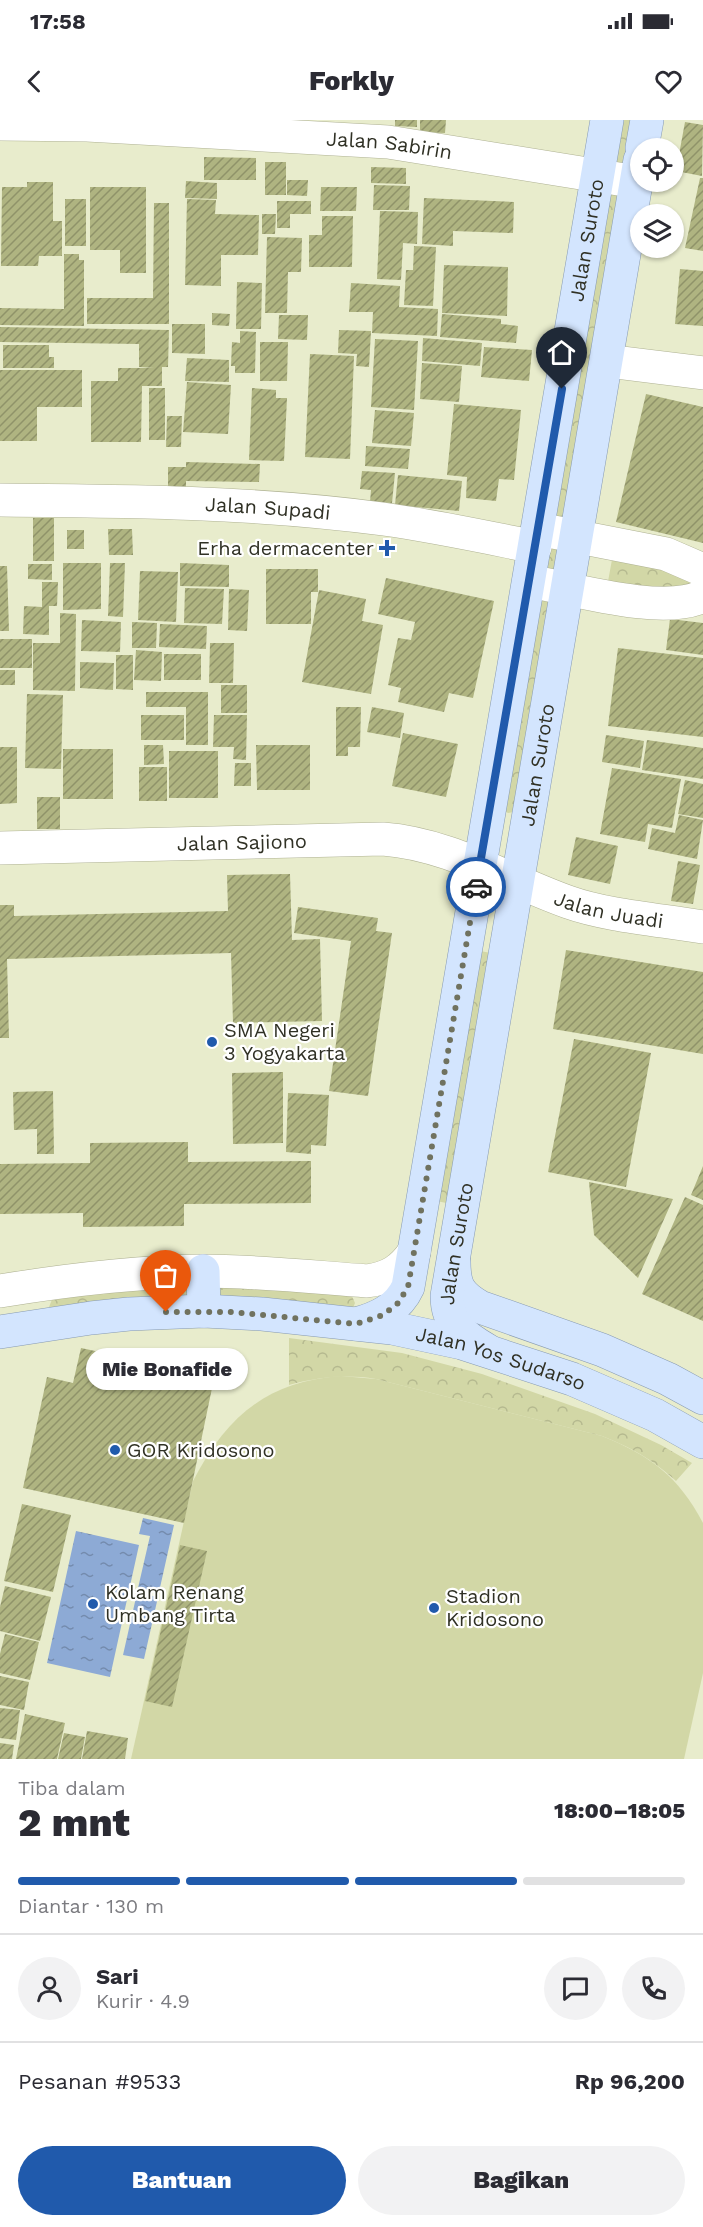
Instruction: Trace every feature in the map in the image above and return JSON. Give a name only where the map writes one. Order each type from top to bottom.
[{"type":"main road","name":"Jalan Suroto","points":[[356,1324],[383,1315],[398,1303],[408,1287],[607,120]]},
{"type":"main road","points":[[644,138],[647,120]]},
{"type":"main road","name":"Jalan Suroto","points":[[487,1350],[465,1336],[452,1321],[448,1312],[447,1296],[636,192]]},
{"type":"main road","name":"Jalan Yos Sudarso","points":[[454,1258],[455,1284],[465,1296],[480,1307],[602,1350],[668,1379],[703,1398]]},
{"type":"main road","points":[[203,1271],[204,1311]]},
{"type":"main road","name":"Jalan Yos Sudarso","points":[[0,1332],[119,1315],[204,1311],[262,1314],[418,1333],[487,1350],[572,1379],[655,1415],[703,1442]]},
{"type":"street","name":"Jalan Sabirin","points":[[0,124],[87,125],[388,141],[598,176],[630,172]]},
{"type":"street","points":[[608,361],[703,373]]},
{"type":"street","name":"Jalan Supadi","points":[[0,500],[147,501],[242,506],[383,519],[537,538],[577,537],[666,554],[703,570]]},
{"type":"street","points":[[529,581],[652,604],[683,603],[703,596]]},
{"type":"street","name":"Jalan Sajiono","points":[[0,848],[383,839],[429,846],[519,881]]},
{"type":"street","name":"Jalan Juadi","points":[[519,881],[568,902],[592,909],[703,927]]},
{"type":"street","points":[[0,1291],[77,1280],[165,1272],[203,1271],[367,1281],[383,1279],[396,1272],[406,1264],[414,1252]]},
{"type":"green space","points":[[618,120],[639,120],[636,138],[630,138],[630,170],[514,812],[508,813],[503,810]]},
{"type":"green space","points":[[613,554],[665,567],[684,577],[692,584],[691,588],[607,587]]},
{"type":"green space","points":[[480,951],[497,954],[452,1204],[436,1201]]},
{"type":"green space","points":[[189,1284],[194,1298],[51,1311],[49,1307],[53,1297]]},
{"type":"green space","points":[[215,1286],[351,1294],[355,1303],[353,1308],[217,1300]]},
{"type":"green space","points":[[289,1338],[402,1353],[482,1374],[595,1414],[661,1445],[692,1463],[676,1481],[659,1466],[641,1455],[602,1436],[376,1379],[332,1377],[289,1385]]},
{"type":"green space","name":"Stadion Kridosono","points":[[341,1376],[376,1379],[602,1436],[649,1460],[684,1492],[703,1523],[703,1673],[684,1759],[131,1759],[193,1481],[220,1438],[252,1406],[291,1386],[315,1379]]},
{"type":"water","points":[[143,1518],[174,1525],[159,1592],[138,1588],[150,1536],[139,1534]]},
{"type":"water","name":"Kolam Renang Umbang Tirta","points":[[76,1531],[139,1545],[110,1677],[47,1663]]},
{"type":"water","points":[[137,1593],[158,1597],[144,1659],[123,1655]]},
{"type":"building","points":[[395,120],[417,120],[417,127],[395,126]]},
{"type":"building","points":[[420,120],[446,120],[445,133],[420,132]]},
{"type":"building","points":[[685,122],[703,125],[702,176],[684,173],[684,138],[682,138]]},
{"type":"building","points":[[204,157],[256,158],[256,180],[204,180]]},
{"type":"building","points":[[265,162],[286,162],[286,195],[265,195]]},
{"type":"building","points":[[371,167],[406,168],[406,184],[371,183]]},
{"type":"building","points":[[700,178],[703,178],[703,251],[685,248]]},
{"type":"building","points":[[287,180],[308,180],[307,196],[287,195]]},
{"type":"building","points":[[186,181],[217,183],[217,199],[185,198]]},
{"type":"building","points":[[27,182],[53,182],[53,221],[62,221],[62,256],[39,256],[38,266],[1,266],[2,187],[27,187]]},
{"type":"building","points":[[374,185],[410,186],[409,210],[373,210]]},
{"type":"building","points":[[90,187],[146,187],[146,273],[120,273],[120,250],[90,250]]},
{"type":"building","points":[[321,187],[357,187],[356,211],[320,211]]},
{"type":"building","points":[[424,198],[514,202],[513,233],[453,231],[453,246],[422,244]]},
{"type":"building","points":[[65,199],[86,199],[86,246],[65,246]]},
{"type":"building","points":[[187,199],[216,200],[215,214],[259,215],[258,255],[221,255],[221,286],[185,285]]},
{"type":"building","points":[[277,201],[311,201],[311,214],[290,214],[290,228],[277,228]]},
{"type":"building","points":[[154,203],[169,203],[169,324],[87,324],[87,298],[153,298]]},
{"type":"building","points":[[380,211],[418,212],[417,244],[403,243],[401,280],[377,279]]},
{"type":"building","points":[[262,214],[276,214],[275,234],[262,234]]},
{"type":"building","points":[[322,216],[353,216],[352,267],[309,267],[309,235],[322,235]]},
{"type":"building","points":[[267,237],[302,238],[301,272],[288,272],[287,313],[265,313]]},
{"type":"building","points":[[414,246],[436,247],[433,306],[404,305],[406,270],[413,270]]},
{"type":"building","points":[[64,254],[79,254],[79,260],[84,260],[84,326],[0,325],[0,308],[64,309]]},
{"type":"building","points":[[444,265],[508,267],[507,316],[442,313]]},
{"type":"building","points":[[680,269],[703,271],[703,326],[675,324]]},
{"type":"building","points":[[237,282],[262,283],[261,329],[236,329]]},
{"type":"building","points":[[351,283],[400,286],[399,307],[438,309],[437,336],[372,333],[373,312],[349,312]]},
{"type":"building","points":[[212,313],[230,314],[229,326],[212,325]]},
{"type":"building","points":[[442,314],[501,319],[501,324],[518,326],[516,343],[440,337]]},
{"type":"building","points":[[279,315],[308,315],[307,340],[278,339]]},
{"type":"building","points":[[172,324],[205,324],[205,354],[172,353]]},
{"type":"building","points":[[0,327],[169,330],[168,367],[162,367],[162,386],[142,386],[141,442],[91,442],[91,381],[118,381],[118,368],[154,368],[139,367],[139,344],[0,342]]},
{"type":"building","points":[[339,330],[371,331],[369,367],[356,366],[357,354],[338,353]]},
{"type":"building","points":[[240,331],[256,332],[255,373],[235,373],[235,366],[231,366],[232,342],[240,343]]},
{"type":"building","points":[[423,338],[482,343],[480,366],[422,361]]},
{"type":"building","points":[[375,339],[418,341],[414,410],[371,407]]},
{"type":"building","points":[[260,342],[288,342],[287,381],[260,381]]},
{"type":"building","points":[[3,345],[49,345],[49,357],[54,357],[54,368],[3,368]]},
{"type":"building","points":[[484,347],[532,350],[529,381],[481,377]]},
{"type":"building","points":[[310,354],[354,356],[350,459],[305,457]]},
{"type":"building","points":[[187,358],[229,360],[229,382],[185,381]]},
{"type":"building","points":[[422,363],[462,366],[459,402],[420,399]]},
{"type":"building","points":[[0,370],[82,370],[82,407],[37,407],[37,441],[0,441]]},
{"type":"building","points":[[187,382],[231,385],[228,434],[183,432]]},
{"type":"building","points":[[149,388],[165,388],[165,440],[149,440]]},
{"type":"building","points":[[252,388],[276,390],[276,398],[287,398],[284,461],[249,460]]},
{"type":"building","points":[[646,394],[703,407],[703,543],[616,522]]},
{"type":"building","points":[[454,404],[521,410],[514,480],[499,479],[496,501],[466,498],[467,477],[447,475]]},
{"type":"building","points":[[375,410],[414,413],[411,446],[372,443]]},
{"type":"building","points":[[167,416],[182,416],[181,447],[166,447]]},
{"type":"building","points":[[366,446],[410,449],[408,469],[365,466]]},
{"type":"building","points":[[186,462],[260,464],[259,482],[186,481],[186,487],[168,487],[168,467],[186,467]]},
{"type":"building","points":[[362,471],[395,473],[392,503],[370,502],[371,490],[360,489]]},
{"type":"building","points":[[398,475],[462,481],[459,511],[395,505]]},
{"type":"building","points":[[33,518],[54,518],[54,561],[33,561]]},
{"type":"building","points":[[108,529],[132,529],[133,555],[109,555]]},
{"type":"building","points":[[67,530],[84,530],[84,549],[67,549]]},
{"type":"building","points":[[63,563],[101,563],[101,609],[63,610]]},
{"type":"building","points":[[110,563],[125,563],[123,617],[108,616]]},
{"type":"building","points":[[180,563],[229,565],[229,587],[180,586]]},
{"type":"building","points":[[28,564],[52,564],[52,580],[28,579]]},
{"type":"building","points":[[0,566],[7,566],[9,631],[0,631]]},
{"type":"building","points":[[266,569],[318,569],[318,592],[311,592],[311,624],[266,624]]},
{"type":"building","points":[[140,571],[178,572],[176,622],[138,620]]},
{"type":"building","points":[[386,578],[494,601],[473,698],[449,693],[444,712],[398,702],[401,688],[388,685],[398,638],[411,640],[415,622],[378,614]]},
{"type":"building","points":[[42,582],[58,582],[57,606],[49,606],[49,635],[23,634],[24,606],[42,607]]},
{"type":"building","points":[[185,588],[224,589],[222,624],[184,623]]},
{"type":"building","points":[[229,589],[249,590],[247,631],[228,630]]},
{"type":"building","points":[[319,590],[366,599],[362,621],[383,625],[371,694],[302,682]]},
{"type":"building","points":[[60,613],[76,614],[75,691],[33,690],[33,643],[60,643]]},
{"type":"building","points":[[670,619],[703,623],[703,655],[666,650]]},
{"type":"building","points":[[82,620],[121,622],[120,652],[81,651]]},
{"type":"building","points":[[132,622],[157,623],[156,648],[132,648]]},
{"type":"building","points":[[160,624],[207,626],[206,649],[159,647]]},
{"type":"building","points":[[0,639],[32,639],[32,668],[0,668]]},
{"type":"building","points":[[210,643],[234,643],[233,683],[209,683]]},
{"type":"building","points":[[618,648],[703,658],[703,737],[608,726]]},
{"type":"building","points":[[136,650],[162,652],[161,681],[134,680]]},
{"type":"building","points":[[164,654],[201,654],[201,680],[164,680]]},
{"type":"building","points":[[116,655],[133,655],[133,690],[116,689]]},
{"type":"building","points":[[80,662],[114,663],[113,690],[80,688]]},
{"type":"building","points":[[0,670],[15,670],[15,685],[0,685]]},
{"type":"building","points":[[221,685],[247,685],[247,713],[221,713]]},
{"type":"building","points":[[146,692],[208,692],[208,745],[186,745],[186,707],[146,707]]},
{"type":"building","points":[[27,694],[63,695],[61,769],[25,768]]},
{"type":"building","points":[[336,707],[361,707],[360,747],[348,747],[348,756],[336,756]]},
{"type":"building","points":[[372,707],[404,713],[400,738],[367,732]]},
{"type":"building","points":[[141,715],[184,715],[184,740],[141,740]]},
{"type":"building","points":[[214,715],[247,715],[246,760],[233,759],[234,747],[213,747]]},
{"type":"building","points":[[403,733],[458,744],[446,797],[392,786]]},
{"type":"building","points":[[606,735],[644,741],[640,768],[602,762]]},
{"type":"building","points":[[647,740],[703,748],[703,779],[642,770]]},
{"type":"building","points":[[144,745],[163,745],[164,764],[144,765]]},
{"type":"building","points":[[256,745],[310,745],[310,790],[257,790]]},
{"type":"building","points":[[0,747],[17,747],[17,803],[0,804]]},
{"type":"building","points":[[63,749],[113,749],[113,799],[63,799]]},
{"type":"building","points":[[169,751],[218,751],[218,798],[169,798]]},
{"type":"building","points":[[235,763],[251,763],[251,786],[234,786]]},
{"type":"building","points":[[139,767],[167,767],[167,801],[139,801]]},
{"type":"building","points":[[612,768],[681,779],[672,828],[648,824],[645,842],[600,834]]},
{"type":"building","points":[[685,780],[703,784],[703,818],[678,814]]},
{"type":"building","points":[[37,797],[60,797],[60,829],[37,829]]},
{"type":"building","points":[[679,815],[703,820],[697,859],[648,849],[652,828],[675,833]]},
{"type":"building","points":[[576,837],[618,846],[610,884],[568,875]]},
{"type":"building","points":[[678,861],[700,865],[693,904],[671,901]]},
{"type":"building","points":[[290,874],[292,940],[320,939],[322,1021],[233,1023],[231,953],[7,959],[9,1038],[0,1038],[0,905],[14,905],[14,916],[228,911],[227,875]]},
{"type":"building","points":[[298,907],[378,918],[376,931],[392,933],[368,1096],[329,1091],[351,941],[294,933]]},
{"type":"building","points":[[566,950],[703,972],[703,1054],[553,1029]]},
{"type":"building","points":[[574,1039],[651,1053],[626,1187],[548,1172]]},
{"type":"building","points":[[283,1072],[283,1143],[233,1144],[232,1073]]},
{"type":"building","points":[[53,1091],[54,1154],[37,1154],[37,1129],[14,1130],[13,1092]]},
{"type":"building","points":[[288,1093],[329,1095],[326,1146],[311,1145],[311,1154],[286,1152]]},
{"type":"building","points":[[188,1142],[188,1162],[311,1161],[311,1203],[184,1204],[184,1226],[83,1227],[83,1213],[0,1214],[0,1164],[90,1163],[90,1143]]},
{"type":"building","points":[[703,1166],[703,1200],[691,1195]]},
{"type":"building","points":[[589,1182],[673,1199],[638,1278],[594,1235]]},
{"type":"building","points":[[685,1197],[703,1205],[703,1321],[642,1294]]},
{"type":"building","name":"GOR Kridosono","points":[[81,1348],[142,1361],[144,1349],[217,1364],[184,1523],[23,1488],[47,1377],[73,1383]]},
{"type":"building","points":[[22,1504],[71,1515],[53,1592],[4,1581]]},
{"type":"building","points":[[180,1545],[207,1551],[172,1707],[145,1701]]},
{"type":"building","points":[[5,1586],[51,1597],[40,1641],[0,1631],[0,1607]]},
{"type":"building","points":[[5,1634],[39,1642],[30,1680],[0,1673],[0,1654]]},
{"type":"building","points":[[0,1676],[29,1682],[24,1710],[0,1705]]},
{"type":"building","points":[[0,1708],[20,1710],[16,1740],[0,1738]]},
{"type":"building","points":[[25,1714],[65,1723],[57,1759],[16,1759]]},
{"type":"building","points":[[87,1731],[128,1738],[125,1759],[82,1759]]},
{"type":"building","points":[[64,1733],[85,1737],[81,1759],[58,1759]]},
{"type":"building","points":[[0,1743],[14,1745],[12,1759],[0,1759]]},
{"type":"way so far","points":[[166,1312],[232,1312],[356,1324],[383,1315],[392,1309],[404,1295],[408,1287],[439,1112],[476,887]]},
{"type":"place","name":"Erha dermacenter","points":[[387,548]]},
{"type":"place","name":"SMA Negeri 3 Yogyakarta","points":[[212,1042]]},
{"type":"place","name":"Mie Bonafide","points":[[166,1312]]},
{"type":"place","name":"GOR Kridosono","points":[[115,1450]]},
{"type":"place","name":"Kolam Renang Umbang Tirta","points":[[93,1604]]},
{"type":"place","name":"Stadion Kridosono","points":[[434,1608]]},
{"type":"route","points":[[476,887],[562,389]]}]
